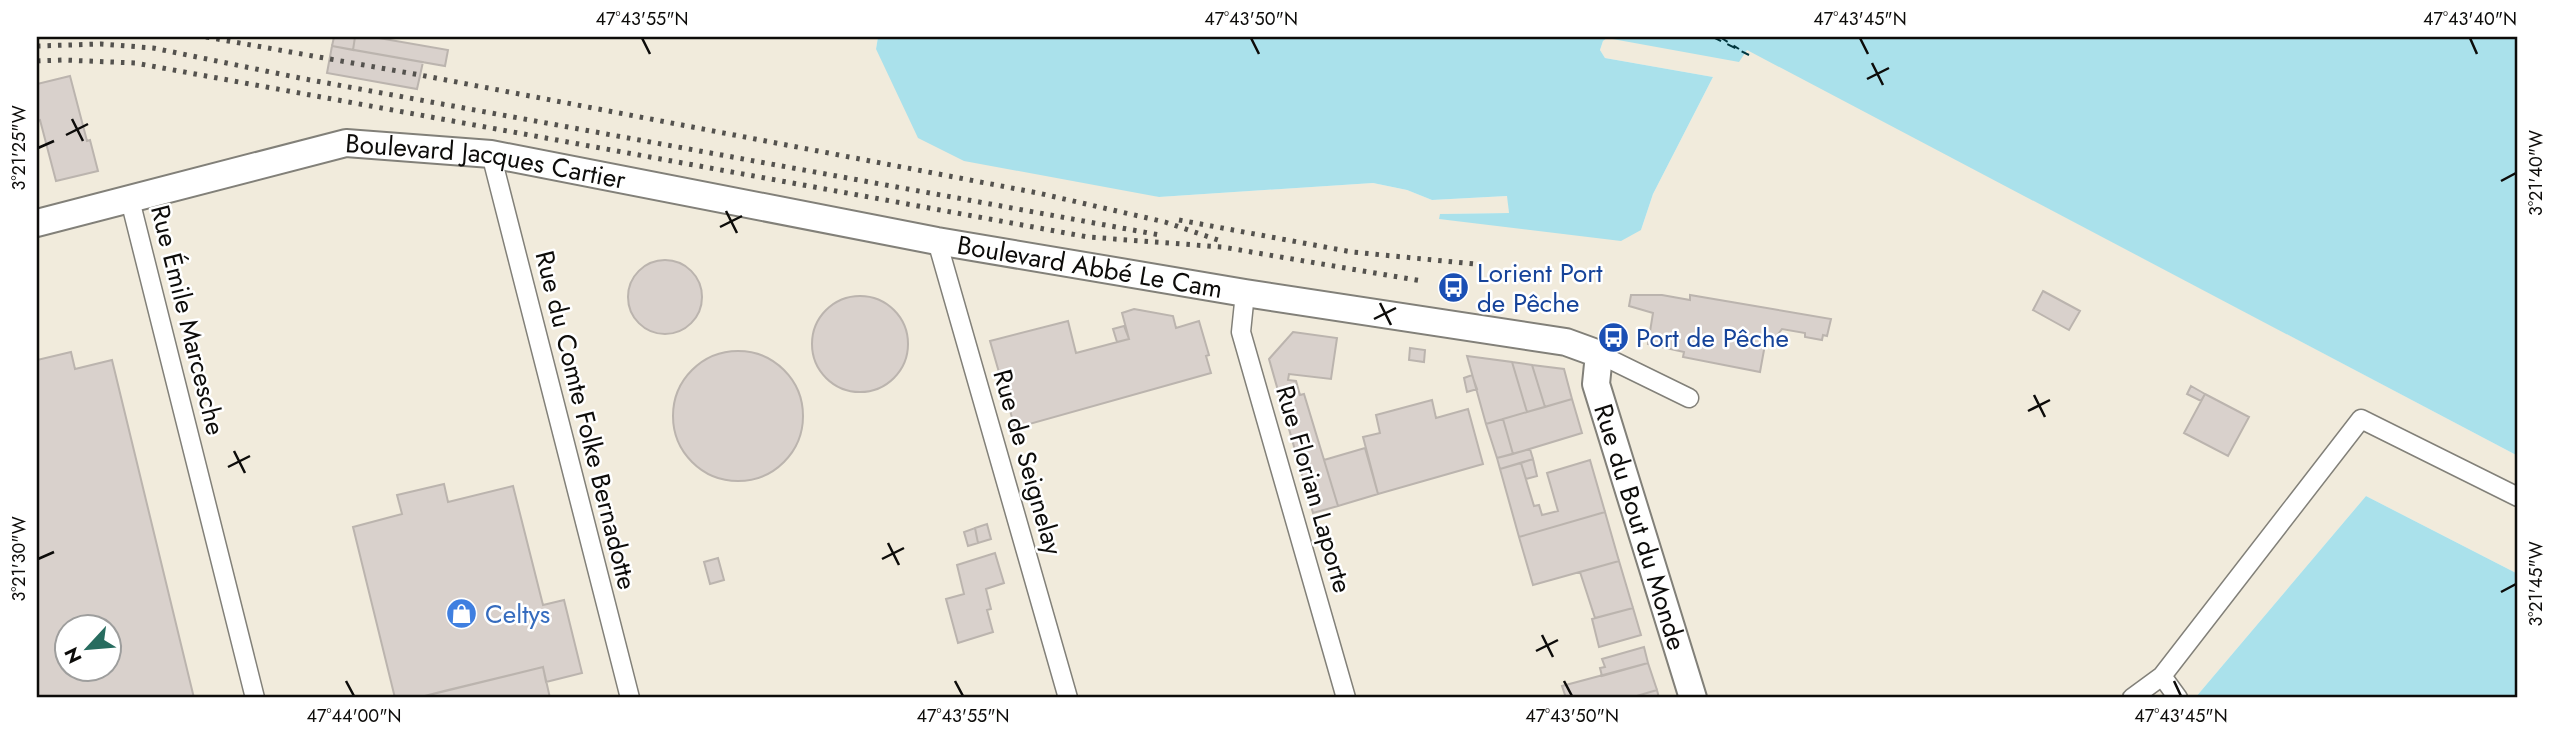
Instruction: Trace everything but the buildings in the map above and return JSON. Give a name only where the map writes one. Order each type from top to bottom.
[{"type":"street","name":"Boulevard Jacques Cartier","points":[[37,223],[346,142],[491,155],[937,241]]},
{"type":"street","name":"Rue du Comte Folke Bernadotte","points":[[491,155],[630,698]]},
{"type":"street","name":"Rue Émile Marcesche","points":[[130,200],[255,698]]},
{"type":"street","name":"Boulevard Abbé Le Cam","points":[[937,241],[1245,293],[1566,342],[1599,354]]},
{"type":"street","name":"Rue de Seignelay","points":[[937,241],[1068,698]]},
{"type":"street","name":"Rue Florian Laporte","points":[[1245,293],[1241,332],[1346,698]]},
{"type":"street","points":[[1599,354],[1689,398]]},
{"type":"street","name":"Rue du Bout du Monde","points":[[1599,354],[1596,384],[1693,698]]},
{"type":"street","points":[[2132,698],[2162,676],[2361,419],[2518,497]]},
{"type":"street","points":[[2162,676],[2178,698]]},
{"type":"shaded area","points":[[37,37],[878,37],[876,49],[1138,191],[1159,197],[1373,183],[1407,190],[1432,200],[1508,196],[1509,213],[1440,214],[1440,219],[1641,230],[1653,194],[1713,77],[1605,58],[1600,50],[1603,41],[1607,38],[1747,49],[2518,456],[2518,574],[2366,496],[2195,698],[37,698]]},
{"type":"water","points":[[878,37],[2518,37],[2518,456],[1747,50],[1739,62],[1607,38],[1603,41],[1600,50],[1605,58],[1713,77],[1653,194],[1641,230],[1621,241],[1439,219],[1440,214],[1509,213],[1507,196],[1432,200],[1407,190],[1373,183],[1159,197],[964,161],[918,138],[876,49]]},
{"type":"water","points":[[2366,496],[2518,574],[2518,698],[2195,698]]},
{"type":"ferry route","points":[[1713,37],[1749,55]]},
{"type":"ferry route","points":[[1720,37],[1739,49]]},
{"type":"railway","points":[[206,37],[1038,193],[1165,222],[1218,240]]},
{"type":"railway","points":[[37,46],[101,44],[153,48],[305,79],[1160,235]]},
{"type":"railway","points":[[37,61],[135,63],[1088,237],[1222,247],[1422,281]]},
{"type":"railway","points":[[1179,220],[1352,252],[1475,264]]},
{"type":"place","name":"Lorient Port de Pêche","points":[[1454,288]]},
{"type":"place","name":"Port de Pêche","points":[[1613,338]]},
{"type":"place","name":"Celtys","points":[[462,614]]}]
